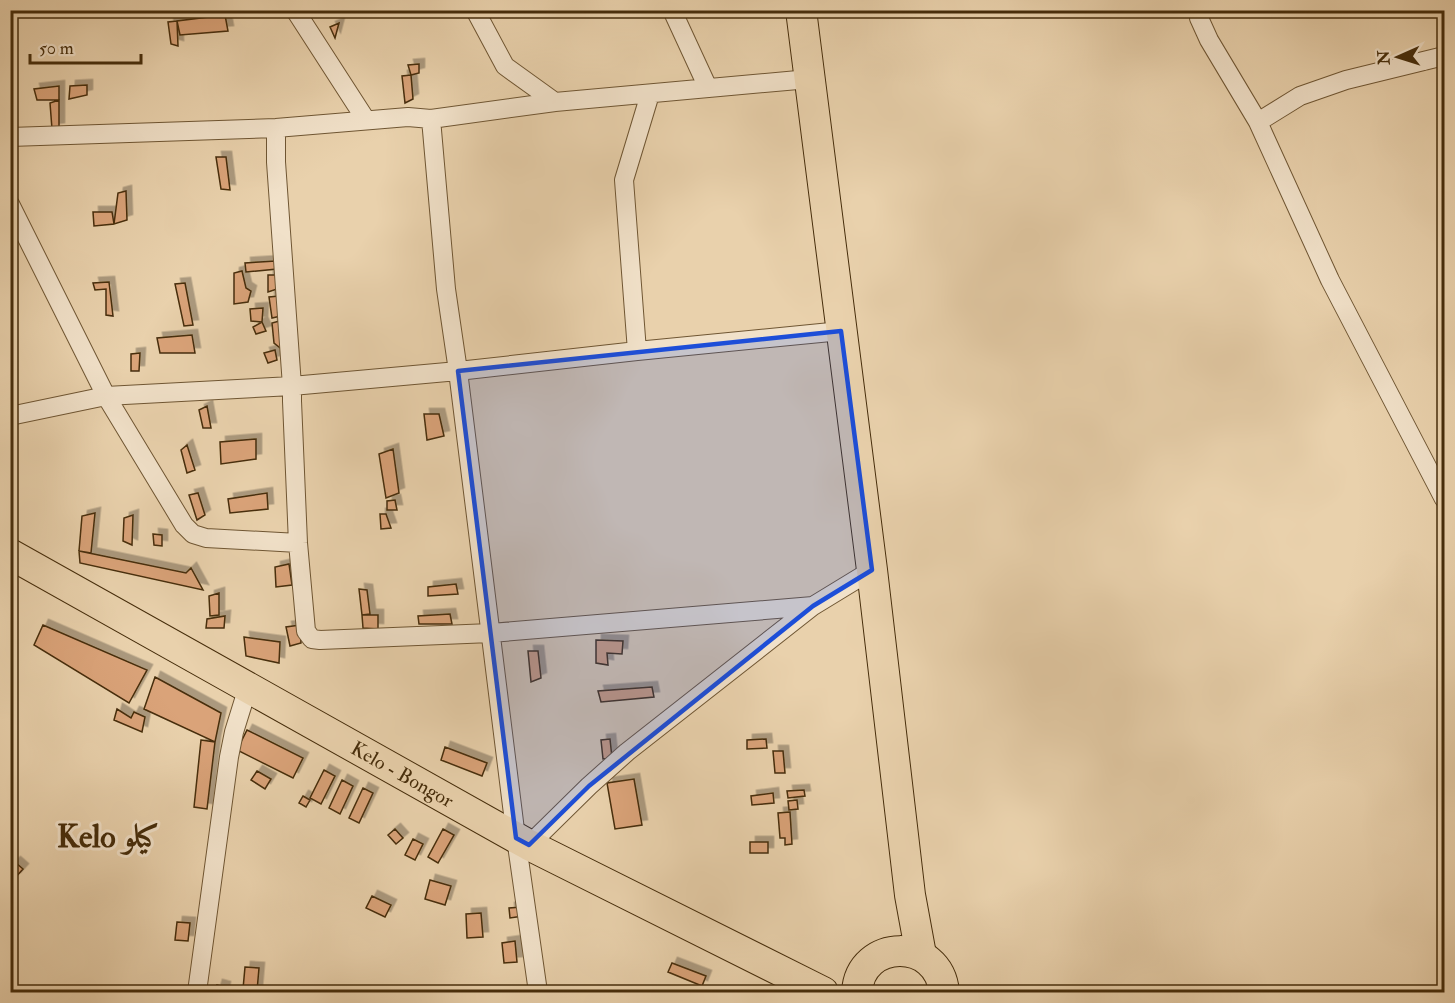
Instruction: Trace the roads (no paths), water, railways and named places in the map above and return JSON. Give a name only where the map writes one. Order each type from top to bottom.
[{"type":"highway","points":[[801,10],[872,570],[910,895],[921,955]]},
{"type":"highway","name":"Kelo - Bongor","points":[[10,554],[522,841],[812,987]]},
{"type":"highway","points":[[887,952],[910,895]]},
{"type":"highway","points":[[812,987],[826,976],[860,982],[873,960],[887,952],[898,950],[921,955],[932,964],[940,976],[944,993]]},
{"type":"street","points":[[295,10],[366,120]]},
{"type":"street","points":[[475,10],[505,66],[555,102]]},
{"type":"street","points":[[672,10],[708,88]]},
{"type":"street","points":[[1199,10],[1199,18],[1209,40],[1258,122],[1330,280],[1444,499]]},
{"type":"street","points":[[1258,122],[1300,96],[1346,80],[1444,56]]},
{"type":"street","points":[[10,137],[276,128],[408,117],[431,119],[555,102],[809,79]]},
{"type":"street","points":[[637,351],[624,180],[650,94]]},
{"type":"street","points":[[431,119],[444,268],[491,633],[522,841],[538,993]]},
{"type":"street","points":[[276,128],[276,162],[292,386],[298,543],[306,631],[312,639],[491,633],[813,606]]},
{"type":"street","points":[[10,204],[106,396],[184,525],[193,534],[206,538],[298,543]]},
{"type":"street","points":[[10,416],[106,396],[292,386],[841,331]]},
{"type":"street","points":[[522,841],[627,752],[813,606],[872,570]]},
{"type":"street","points":[[197,993],[229,757],[248,687]]},
{"type":"district","name":"Kelo كيلو","points":[[108,837]]}]
